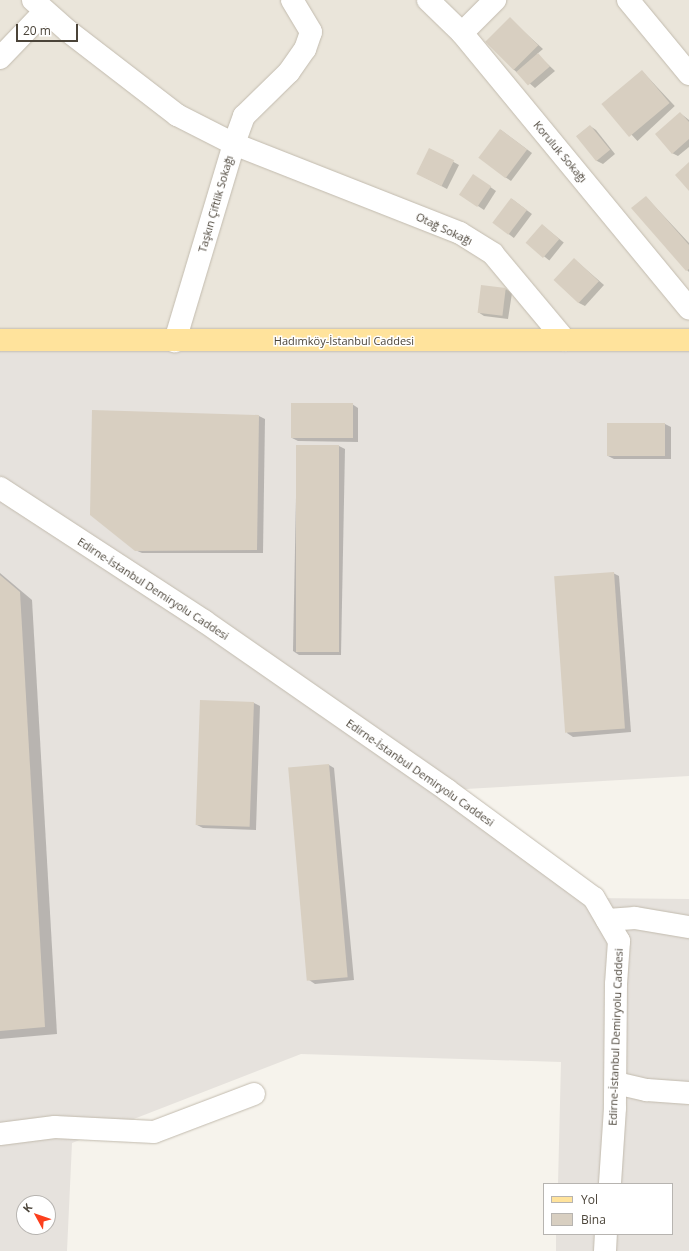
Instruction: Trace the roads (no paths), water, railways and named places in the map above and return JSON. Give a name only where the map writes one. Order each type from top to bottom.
[{"type":"main road","name":"Hadımköy-İstanbul Caddesi","points":[[0,340],[175,342],[689,340]]},
{"type":"street","points":[[234,144],[244,116],[289,72],[305,49],[311,32],[292,0]]},
{"type":"street","name":"Koruluk Sokağı","points":[[428,0],[462,33],[689,308]]},
{"type":"street","points":[[462,33],[495,0]]},
{"type":"street","points":[[628,0],[689,74]]},
{"type":"street","points":[[0,58],[39,6]]},
{"type":"street","name":"Taşkın Çiftlik Sokağı","points":[[39,6],[177,115],[234,144],[175,342]]},
{"type":"street","name":"Otağ Sokağı","points":[[234,144],[356,194],[423,217],[460,234],[493,254],[565,340]]},
{"type":"street","name":"Edirne-İstanbul Demiryolu Caddesi","points":[[0,488],[204,622],[447,790],[594,898],[619,941],[616,984],[616,1083],[610,1183]]},
{"type":"street","points":[[606,920],[635,918],[689,927]]},
{"type":"street","points":[[616,1083],[648,1090],[689,1093]]},
{"type":"street","points":[[0,1134],[55,1127],[154,1132],[254,1094]]},
{"type":"street","points":[[605,1251],[606,1235]]}]
